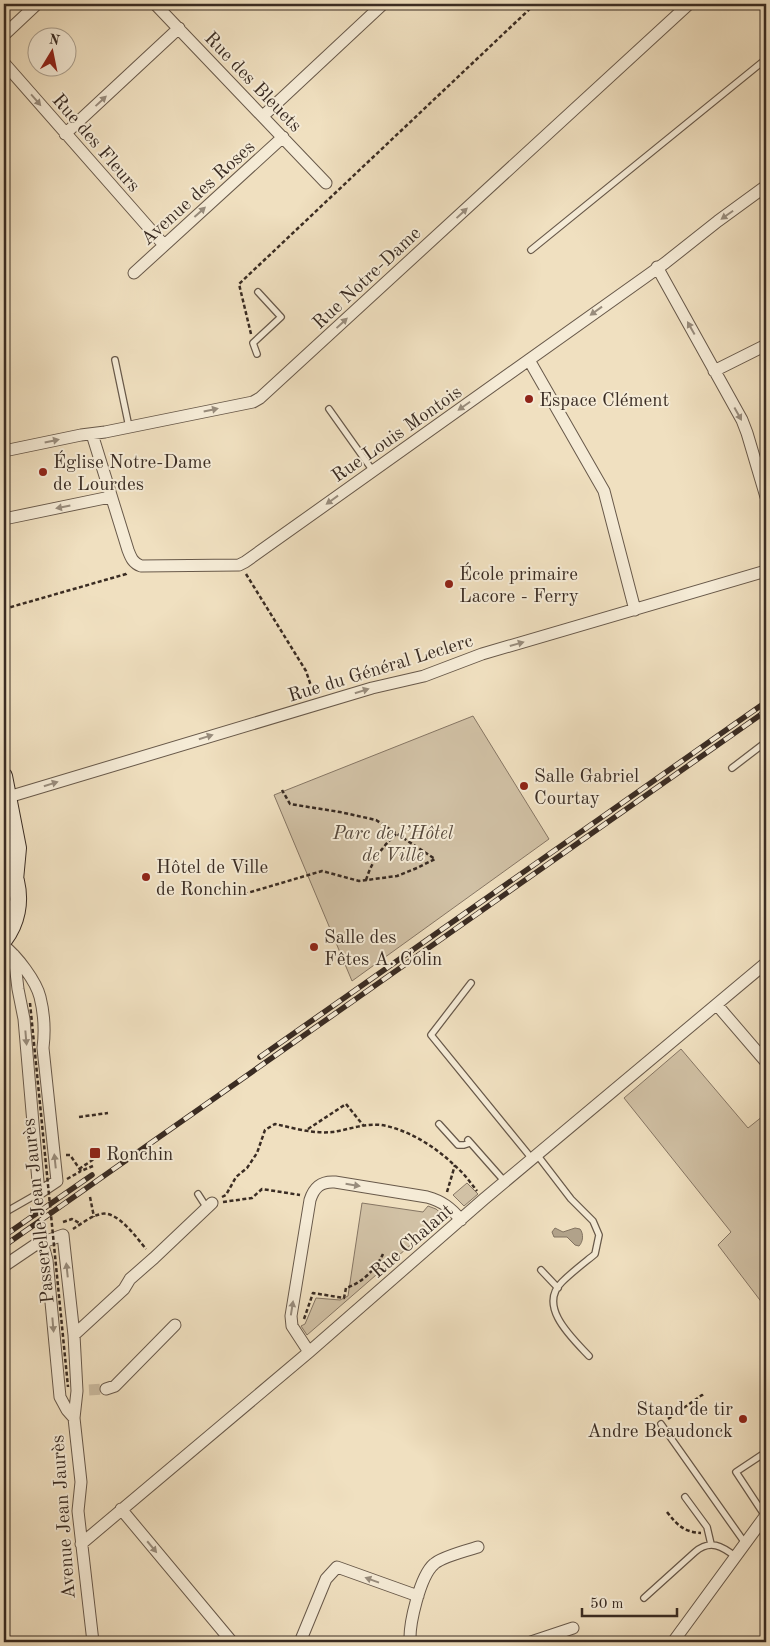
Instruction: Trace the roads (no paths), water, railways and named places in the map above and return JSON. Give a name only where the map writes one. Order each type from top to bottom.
[{"type":"main road","points":[[4,776],[6,797],[18,848],[15,880],[18,902],[17,912],[13,927],[4,940]]},
{"type":"main road","points":[[4,856],[15,880]]},
{"type":"street","points":[[4,35],[37,4]]},
{"type":"street","name":"Rue des Bleuets","points":[[155,4],[326,182]]},
{"type":"street","points":[[263,116],[383,4]]},
{"type":"street","name":"Rue Notre-Dame","points":[[4,451],[253,402],[264,395],[277,376],[689,4]]},
{"type":"street","points":[[65,134],[179,28]]},
{"type":"street","name":"Rue des Fleurs","points":[[4,63],[164,245]]},
{"type":"street","name":"Avenue des Roses","points":[[134,273],[283,137]]},
{"type":"street","name":"Rue Louis Montois","points":[[110,497],[131,558],[136,564],[141,566],[239,565],[657,268],[766,186]]},
{"type":"street","points":[[657,268],[742,420],[766,497]]},
{"type":"street","points":[[714,371],[766,345]]},
{"type":"street","points":[[529,360],[604,491],[635,610]]},
{"type":"street","points":[[4,519],[110,497],[92,434]]},
{"type":"street","name":"Rue du Général Leclerc","points":[[6,797],[372,688],[424,676],[482,654],[766,572]]},
{"type":"street","points":[[4,946],[14,955],[40,996],[44,1038],[43,1048],[57,1181],[39,1193],[24,1019],[14,955]]},
{"type":"street","name":"Rue Chalant","points":[[81,1544],[309,1352],[484,1200],[766,963]]},
{"type":"street","points":[[717,1005],[766,1062]]},
{"type":"street","points":[[309,1352],[292,1326],[291,1316],[315,1188],[324,1182],[335,1182],[427,1197],[443,1203],[461,1220]]},
{"type":"street","points":[[74,1336],[124,1289],[130,1278],[209,1206]]},
{"type":"street","name":"Avenue Jean Jaurès","points":[[74,1418],[60,1398],[47,1260],[42,1242],[60,1230],[74,1336],[77,1391],[74,1418],[81,1482],[78,1511],[92,1642]]},
{"type":"street","points":[[4,1266],[26,1249],[42,1242]]},
{"type":"street","points":[[106,1389],[115,1386],[175,1325]]},
{"type":"street","points":[[121,1509],[232,1642]]},
{"type":"street","points":[[674,1642],[766,1516]]},
{"type":"street","points":[[410,1642],[411,1623],[418,1596],[427,1574],[434,1564],[478,1547]]},
{"type":"street","points":[[300,1642],[326,1579],[337,1567],[418,1596]]},
{"type":"street","points":[[531,1642],[573,1628]]},
{"type":"lane","points":[[531,250],[766,59]]},
{"type":"lane","points":[[258,292],[281,317],[253,342],[258,354]]},
{"type":"lane","points":[[115,360],[129,427]]},
{"type":"lane","points":[[329,409],[373,471]]},
{"type":"lane","points":[[732,768],[766,742]]},
{"type":"lane","points":[[4,821],[15,880]]},
{"type":"lane","points":[[471,984],[432,1035],[535,1158],[593,1221],[599,1235],[595,1254],[561,1283],[554,1293],[553,1306],[564,1328],[589,1356]]},
{"type":"lane","points":[[439,1124],[458,1145],[464,1145],[469,1142],[506,1183]]},
{"type":"lane","points":[[4,1213],[39,1193]]},
{"type":"lane","points":[[198,1194],[209,1206]]},
{"type":"lane","points":[[541,1270],[558,1288]]},
{"type":"lane","points":[[661,1424],[745,1543]]},
{"type":"lane","points":[[766,1452],[736,1472],[766,1516]]},
{"type":"lane","points":[[685,1497],[707,1527],[711,1544]]},
{"type":"lane","points":[[644,1598],[699,1548],[711,1544],[723,1547],[736,1557]]},
{"type":"tunnel","points":[[89,1390],[106,1389]]},
{"type":"railway","points":[[260,1057],[766,702]]},
{"type":"railway","points":[[4,1246],[766,711]]},
{"type":"railway","points":[[4,1236],[92,1175]]},
{"type":"place","name":"Espace Clément","points":[[529,399]]},
{"type":"place","name":"Église Notre-Dame de Lourdes","points":[[43,472]]},
{"type":"place","name":"École primaire Lacore - Ferry","points":[[449,584]]},
{"type":"place","name":"Salle Gabriel Courtay","points":[[524,786]]},
{"type":"place","name":"Hôtel de Ville de Ronchin","points":[[146,877]]},
{"type":"place","name":"Salle des Fêtes A. Colin","points":[[314,947]]},
{"type":"place","name":"Ronchin","points":[[95,1153]]},
{"type":"place","name":"Stand de tir Andre Beaudonck","points":[[743,1419]]},
{"type":"park label","name":"Parc de l’Hôtel de Ville","points":[[393,843]]}]
